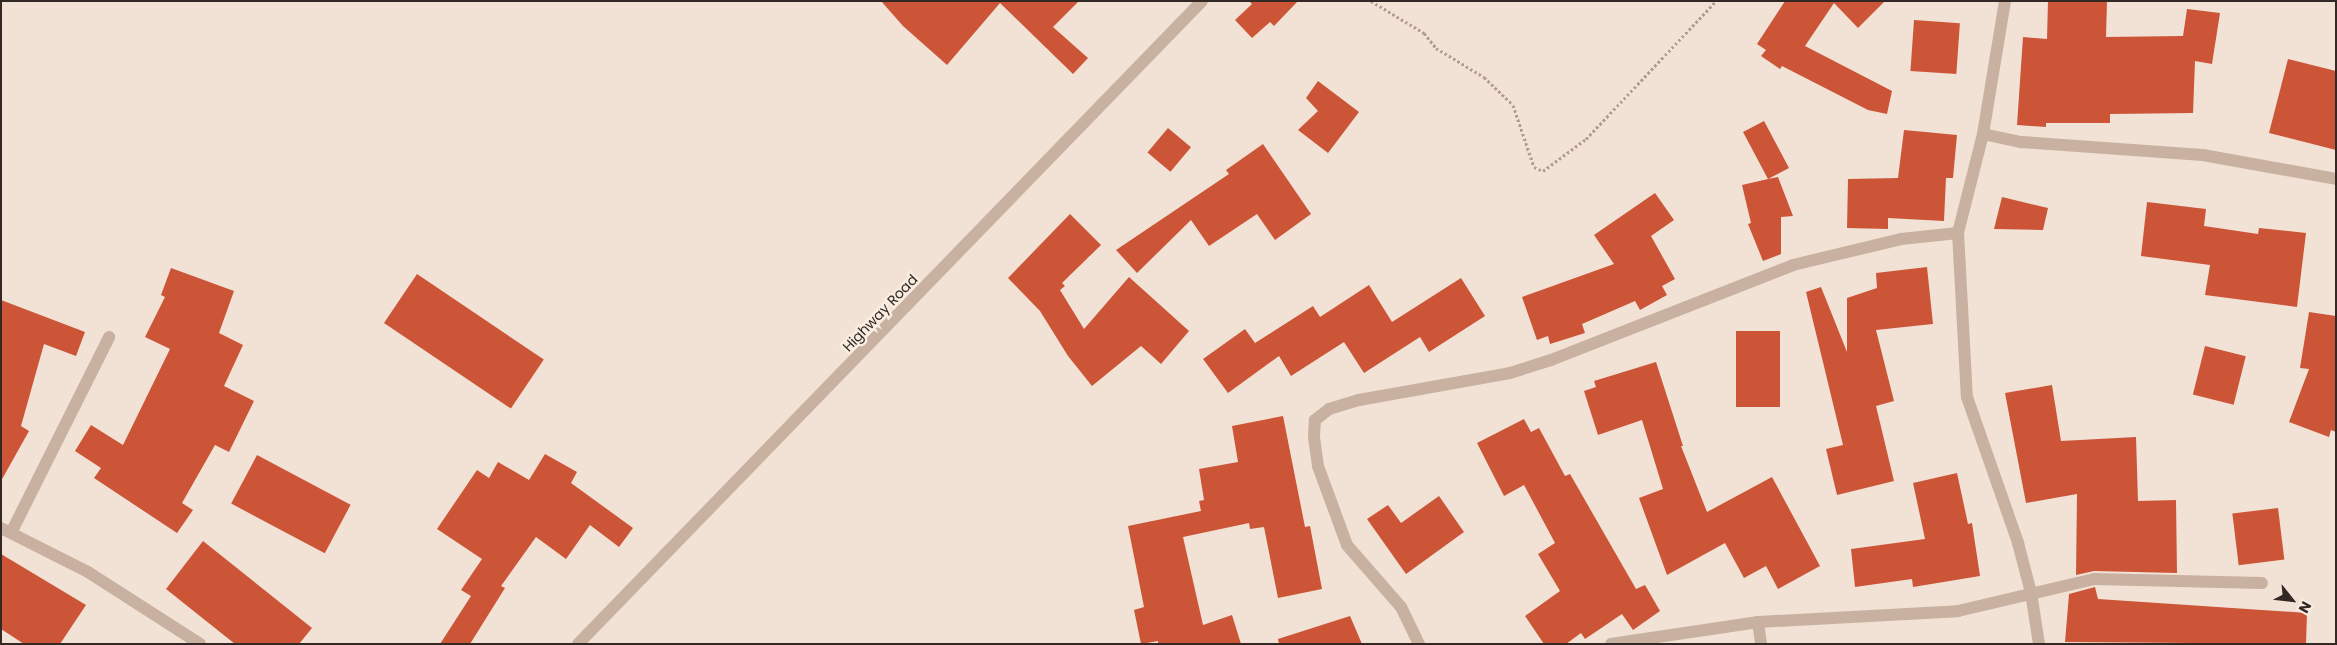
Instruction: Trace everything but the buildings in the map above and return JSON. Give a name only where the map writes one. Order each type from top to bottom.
[{"type":"street","name":"Highway Road","points":[[578,644],[1202,1]]},
{"type":"street","points":[[2005,1],[1983,134],[1958,233],[1967,397],[2018,543],[2031,593],[2039,644]]},
{"type":"street","points":[[1983,134],[2022,142],[2203,155],[2336,179]]},
{"type":"street","points":[[1420,644],[1401,607],[1347,545],[1318,466],[1314,437],[1315,420],[1329,409],[1359,400],[1510,373],[1551,360],[1793,265],[1901,239],[1958,233]]},
{"type":"street","points":[[109,337],[7,530],[88,572],[200,644]]},
{"type":"street","points":[[1611,644],[1758,622],[1958,611],[2094,579],[2262,583]]},
{"type":"street","points":[[1758,622],[1761,644]]},
{"type":"path","points":[[1372,1],[1424,33],[1436,48],[1484,77],[1513,105],[1534,167],[1544,171],[1586,138],[1716,1]]}]
